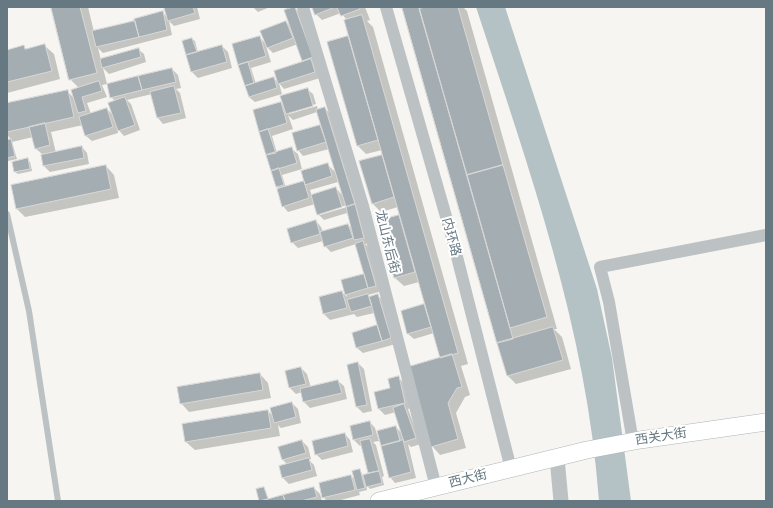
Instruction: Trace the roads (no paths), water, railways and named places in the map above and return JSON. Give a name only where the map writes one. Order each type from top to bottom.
[{"type":"main road","name":"西关大街","points":[[558,458],[587,450],[630,442],[766,422]]},
{"type":"main road","name":"西大街","points":[[379,501],[558,458]]},
{"type":"street","name":"龙山东后街","points":[[303,7],[364,206],[436,487]]},
{"type":"street","name":"内环路","points":[[386,7],[453,241],[511,469]]},
{"type":"street","points":[[630,442],[609,302],[600,267],[766,235]]},
{"type":"street","points":[[558,458],[561,501]]},
{"type":"lane","points":[[7,214],[29,311],[58,501]]}]
